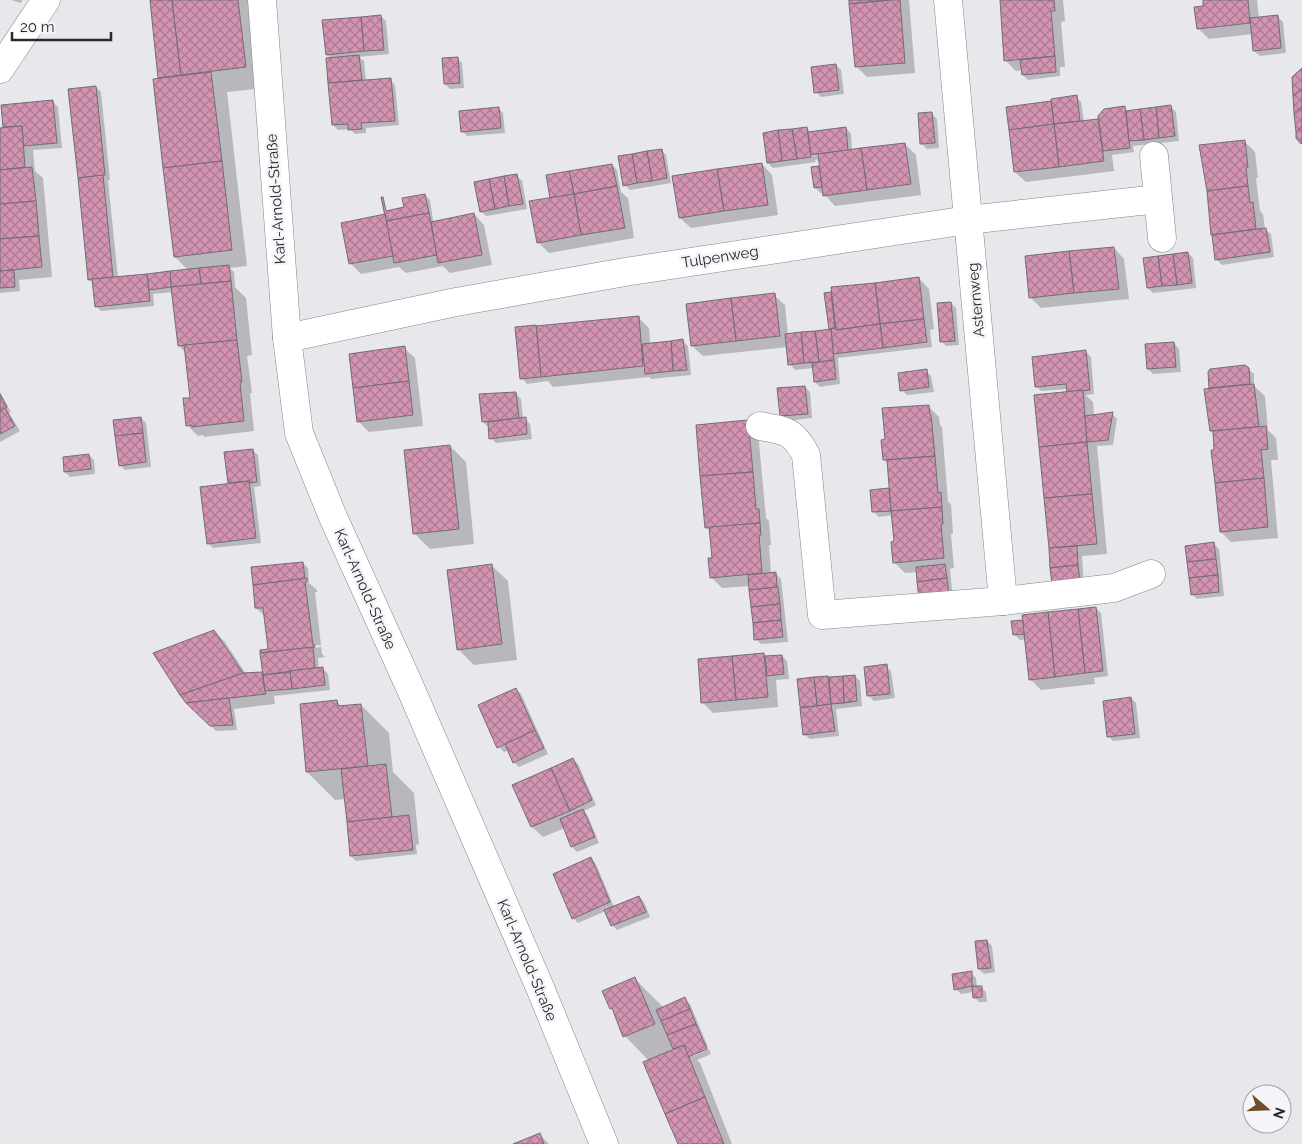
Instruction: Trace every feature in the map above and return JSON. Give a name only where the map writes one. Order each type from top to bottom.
[{"type":"street","points":[[0,69],[46,0]]},
{"type":"street","name":"Karl-Arnold-Straße","points":[[262,0],[287,338],[299,433],[333,517],[409,685],[541,990],[604,1144]]},
{"type":"street","name":"Asternweg","points":[[948,0],[1003,601]]},
{"type":"street","points":[[1154,156],[1162,238]]},
{"type":"street","name":"Tulpenweg","points":[[287,338],[456,302],[625,272],[968,220],[1158,199]]},
{"type":"street","points":[[760,426],[787,431],[803,448],[806,456],[822,615],[1003,601],[1114,588],[1152,574]]},
{"type":"building","points":[[150,0],[172,0],[181,75],[158,78]]},
{"type":"building","points":[[172,0],[238,0],[246,67],[181,75]]},
{"type":"building","points":[[849,0],[891,0],[849,4]]},
{"type":"building","points":[[900,0],[905,63],[855,67],[849,4]]},
{"type":"building","points":[[1000,0],[1054,0],[1055,11],[1051,11],[1055,56],[1004,61]]},
{"type":"building","points":[[1203,0],[1248,0],[1250,23],[1197,29],[1194,7],[1203,6]]},
{"type":"building","points":[[381,15],[384,50],[364,51],[361,17]]},
{"type":"building","points":[[1278,15],[1281,48],[1253,51],[1250,18]]},
{"type":"building","points":[[361,17],[364,51],[326,55],[322,20]]},
{"type":"building","points":[[359,55],[362,80],[328,83],[326,58]]},
{"type":"building","points":[[1055,56],[1056,72],[1022,75],[1020,60]]},
{"type":"building","points":[[458,57],[460,83],[444,84],[442,58]]},
{"type":"building","points":[[836,64],[839,90],[814,93],[811,67]]},
{"type":"building","points":[[1302,68],[1302,89],[1293,96],[1292,77]]},
{"type":"building","points":[[211,72],[222,161],[163,168],[153,79]]},
{"type":"building","points":[[391,78],[395,121],[361,123],[362,129],[348,130],[348,124],[332,125],[328,83]]},
{"type":"building","points":[[96,86],[105,175],[78,178],[68,89]]},
{"type":"building","points":[[1302,89],[1302,107],[1294,113],[1293,96]]},
{"type":"building","points":[[1077,95],[1080,121],[1054,124],[1051,99]]},
{"type":"building","points":[[53,100],[57,143],[23,146],[22,126],[3,127],[1,105]]},
{"type":"building","points":[[1051,101],[1054,124],[1009,130],[1006,107]]},
{"type":"building","points":[[1171,105],[1175,136],[1159,138],[1156,107]]},
{"type":"building","points":[[1125,106],[1130,148],[1103,151],[1098,116],[1104,109]]},
{"type":"building","points":[[499,107],[501,128],[461,132],[459,111]]},
{"type":"building","points":[[1156,107],[1159,138],[1144,140],[1140,109]]},
{"type":"building","points":[[1302,107],[1302,126],[1296,132],[1294,113]]},
{"type":"building","points":[[1140,109],[1144,140],[1129,141],[1126,111]]},
{"type":"building","points":[[932,112],[935,143],[920,144],[918,113]]},
{"type":"building","points":[[1098,119],[1104,161],[1059,167],[1054,124]]},
{"type":"building","points":[[1054,124],[1059,167],[1014,172],[1009,130]]},
{"type":"building","points":[[22,126],[25,167],[0,170],[0,128]]},
{"type":"building","points":[[1302,126],[1301,144],[1296,138],[1296,132]]},
{"type":"building","points":[[807,127],[811,157],[797,159],[792,129]]},
{"type":"building","points":[[846,127],[848,150],[811,155],[808,132]]},
{"type":"building","points":[[792,129],[797,159],[782,161],[778,130]]},
{"type":"building","points":[[778,130],[782,161],[767,163],[763,133]]},
{"type":"building","points":[[1245,140],[1248,186],[1207,191],[1199,145]]},
{"type":"building","points":[[905,143],[911,184],[867,190],[861,148]]},
{"type":"building","points":[[861,148],[867,190],[823,196],[818,154]]},
{"type":"building","points":[[662,149],[667,178],[652,181],[647,151]]},
{"type":"building","points":[[647,151],[652,181],[637,183],[632,154]]},
{"type":"building","points":[[632,154],[637,183],[623,186],[618,156]]},
{"type":"building","points":[[222,161],[232,250],[174,257],[163,168]]},
{"type":"building","points":[[762,163],[768,205],[724,211],[717,169]]},
{"type":"building","points":[[612,164],[617,186],[574,194],[569,171]]},
{"type":"building","points":[[819,166],[822,187],[814,188],[811,167]]},
{"type":"building","points":[[32,167],[36,201],[0,204],[0,170]]},
{"type":"building","points":[[717,169],[724,211],[679,218],[672,176]]},
{"type":"building","points":[[569,171],[574,194],[550,198],[546,175]]},
{"type":"building","points":[[517,174],[523,204],[509,206],[504,176]]},
{"type":"building","points":[[103,175],[113,277],[88,280],[78,178]]},
{"type":"building","points":[[504,176],[509,206],[495,209],[489,179]]},
{"type":"building","points":[[489,179],[495,209],[480,212],[474,182]]},
{"type":"building","points":[[617,186],[625,228],[581,235],[574,194]]},
{"type":"building","points":[[1248,186],[1250,203],[1253,202],[1256,229],[1211,235],[1207,191]]},
{"type":"building","points":[[425,194],[429,213],[386,221],[381,197],[383,197],[386,211],[404,207],[402,198]]},
{"type":"building","points":[[574,194],[581,235],[537,243],[529,201]]},
{"type":"building","points":[[36,201],[39,236],[0,239],[0,204]]},
{"type":"building","points":[[429,213],[437,255],[394,263],[386,221]]},
{"type":"building","points":[[474,213],[482,255],[438,263],[431,222]]},
{"type":"building","points":[[385,214],[393,256],[349,264],[341,223]]},
{"type":"building","points":[[1266,228],[1270,252],[1215,260],[1212,235]]},
{"type":"building","points":[[39,236],[42,267],[0,271],[0,239]]},
{"type":"building","points":[[1114,247],[1119,289],[1074,293],[1069,251]]},
{"type":"building","points":[[1069,251],[1074,293],[1029,298],[1025,256]]},
{"type":"building","points":[[1188,252],[1192,283],[1177,285],[1173,254]]},
{"type":"building","points":[[1173,254],[1177,285],[1162,286],[1158,256]]},
{"type":"building","points":[[1158,256],[1162,286],[1147,288],[1143,258]]},
{"type":"building","points":[[229,265],[231,281],[201,284],[199,268]]},
{"type":"building","points":[[199,268],[201,284],[171,287],[170,271]]},
{"type":"building","points":[[14,270],[15,287],[0,288],[0,271]]},
{"type":"building","points":[[170,271],[171,287],[149,290],[147,274]]},
{"type":"building","points":[[147,274],[150,301],[95,307],[92,279]]},
{"type":"building","points":[[919,277],[924,319],[880,324],[875,283]]},
{"type":"building","points":[[231,281],[237,340],[178,346],[171,287]]},
{"type":"building","points":[[875,283],[880,324],[836,330],[831,287]]},
{"type":"building","points":[[831,292],[835,328],[829,329],[824,293]]},
{"type":"building","points":[[775,293],[780,336],[736,341],[731,298]]},
{"type":"building","points":[[731,298],[736,341],[691,346],[686,304]]},
{"type":"building","points":[[951,302],[955,341],[940,342],[937,303]]},
{"type":"building","points":[[639,316],[643,366],[541,377],[536,326]]},
{"type":"building","points":[[924,319],[927,342],[883,348],[880,324]]},
{"type":"building","points":[[880,324],[883,348],[833,354],[831,329],[835,328],[836,330]]},
{"type":"building","points":[[536,325],[541,377],[520,379],[515,327]]},
{"type":"building","points":[[831,329],[834,360],[819,362],[815,331]]},
{"type":"building","points":[[815,331],[819,362],[804,363],[801,332]]},
{"type":"building","points":[[801,332],[804,363],[788,365],[785,334]]},
{"type":"building","points":[[683,339],[687,370],[673,371],[671,341]]},
{"type":"building","points":[[237,340],[244,421],[192,427],[192,425],[186,426],[183,398],[190,398],[184,345]]},
{"type":"building","points":[[671,341],[673,371],[645,374],[642,344]]},
{"type":"building","points":[[1174,342],[1176,367],[1147,369],[1145,344]]},
{"type":"building","points":[[405,346],[409,381],[353,388],[349,354]]},
{"type":"building","points":[[1086,350],[1090,390],[1067,392],[1066,384],[1035,387],[1032,357]]},
{"type":"building","points":[[834,360],[836,379],[814,382],[812,363]]},
{"type":"building","points":[[1245,365],[1249,368],[1250,384],[1209,388],[1208,372],[1210,369]]},
{"type":"building","points":[[927,369],[929,387],[900,391],[898,373]]},
{"type":"building","points":[[409,381],[413,415],[357,422],[353,388]]},
{"type":"building","points":[[1254,384],[1259,427],[1210,431],[1204,389]]},
{"type":"building","points":[[805,386],[808,414],[780,416],[777,388]]},
{"type":"building","points":[[1083,390],[1087,442],[1039,447],[1034,395]]},
{"type":"building","points":[[516,392],[519,418],[482,422],[479,394]]},
{"type":"building","points":[[0,394],[7,407],[0,411]]},
{"type":"building","points":[[929,405],[935,456],[883,460],[881,440],[885,439],[882,408]]},
{"type":"building","points":[[5,408],[15,426],[0,434],[0,411]]},
{"type":"building","points":[[1113,412],[1108,440],[1087,442],[1085,416]]},
{"type":"building","points":[[141,417],[143,433],[115,436],[113,420]]},
{"type":"building","points":[[526,417],[527,434],[489,439],[488,422]]},
{"type":"building","points":[[748,420],[753,472],[700,476],[696,425]]},
{"type":"building","points":[[1266,426],[1268,449],[1261,450],[1264,478],[1215,483],[1211,450],[1214,450],[1213,431]]},
{"type":"building","points":[[143,433],[146,462],[119,466],[115,436]]},
{"type":"building","points":[[1087,442],[1092,494],[1044,498],[1039,447]]},
{"type":"building","points":[[450,445],[459,529],[413,534],[404,450]]},
{"type":"building","points":[[253,449],[257,482],[228,483],[224,452]]},
{"type":"building","points":[[89,454],[91,469],[64,472],[63,457]]},
{"type":"building","points":[[935,456],[938,493],[941,492],[942,507],[891,511],[887,460]]},
{"type":"building","points":[[753,472],[756,509],[759,509],[760,523],[705,528],[700,476]]},
{"type":"building","points":[[1264,478],[1268,527],[1220,532],[1215,483]]},
{"type":"building","points":[[249,481],[256,538],[207,544],[200,487]]},
{"type":"building","points":[[889,488],[891,511],[872,512],[870,490]]},
{"type":"building","points":[[1092,494],[1097,544],[1049,548],[1044,498]]},
{"type":"building","points":[[942,507],[943,524],[941,524],[944,558],[893,563],[891,542],[894,541],[891,511]]},
{"type":"building","points":[[760,523],[762,573],[710,578],[708,558],[712,558],[709,527]]},
{"type":"building","points":[[1214,542],[1216,559],[1187,562],[1185,546]]},
{"type":"building","points":[[1077,546],[1078,565],[1050,568],[1049,548]]},
{"type":"building","points":[[1216,559],[1218,575],[1189,578],[1187,562]]},
{"type":"building","points":[[303,562],[305,579],[253,585],[251,567]]},
{"type":"building","points":[[492,564],[502,644],[457,650],[447,570]]},
{"type":"building","points":[[945,564],[947,578],[917,582],[916,567]]},
{"type":"building","points":[[1078,565],[1080,581],[1052,584],[1050,568]]},
{"type":"building","points":[[776,572],[777,587],[749,590],[748,575]]},
{"type":"building","points":[[1218,575],[1219,592],[1191,595],[1189,578]]},
{"type":"building","points":[[307,578],[305,582],[313,645],[315,647],[260,653],[260,650],[268,649],[263,608],[255,608],[253,585]]},
{"type":"building","points":[[947,578],[949,595],[919,598],[917,582]]},
{"type":"building","points":[[778,587],[780,604],[751,607],[749,590]]},
{"type":"building","points":[[780,604],[781,620],[753,623],[751,607]]},
{"type":"building","points":[[1096,607],[1103,671],[1085,673],[1078,609]]},
{"type":"building","points":[[1078,609],[1085,673],[1055,677],[1048,612]]},
{"type":"building","points":[[1048,612],[1055,677],[1029,680],[1022,615]]},
{"type":"building","points":[[781,620],[783,637],[754,640],[753,623]]},
{"type":"building","points":[[1023,620],[1024,634],[1013,635],[1011,621]]},
{"type":"building","points":[[214,630],[243,673],[180,695],[153,653]]},
{"type":"building","points":[[313,647],[315,668],[263,675],[260,653]]},
{"type":"building","points":[[764,653],[768,697],[736,700],[732,656]]},
{"type":"building","points":[[782,655],[784,674],[767,676],[765,656]]},
{"type":"building","points":[[732,656],[736,700],[701,703],[698,659]]},
{"type":"building","points":[[887,664],[890,694],[867,696],[864,667]]},
{"type":"building","points":[[323,667],[325,685],[292,689],[290,671]]},
{"type":"building","points":[[262,672],[266,694],[186,703],[180,695],[243,673]]},
{"type":"building","points":[[290,672],[292,689],[265,691],[263,675]]},
{"type":"building","points":[[855,675],[857,701],[844,703],[843,676]]},
{"type":"building","points":[[828,676],[831,704],[817,706],[814,677]]},
{"type":"building","points":[[843,676],[844,703],[831,704],[829,677]]},
{"type":"building","points":[[814,677],[817,706],[800,707],[797,679]]},
{"type":"building","points":[[516,688],[535,730],[497,748],[478,705]]},
{"type":"building","points":[[1131,697],[1135,734],[1107,737],[1103,701]]},
{"type":"building","points":[[229,698],[233,725],[210,726],[186,703]]},
{"type":"building","points":[[337,700],[338,706],[361,704],[368,766],[306,772],[300,704]]},
{"type":"building","points":[[831,704],[835,731],[803,735],[800,708]]},
{"type":"building","points":[[535,730],[544,748],[513,763],[505,744]]},
{"type":"building","points":[[573,758],[592,800],[570,811],[551,768]]},
{"type":"building","points":[[386,764],[392,817],[347,822],[341,769]]},
{"type":"building","points":[[551,768],[570,811],[531,827],[512,785]]},
{"type":"building","points":[[583,809],[595,837],[571,847],[560,819]]},
{"type":"building","points":[[409,815],[413,850],[350,856],[347,822]]},
{"type":"building","points":[[591,857],[610,902],[572,919],[553,874]]},
{"type":"building","points":[[639,896],[646,912],[611,926],[604,910]]},
{"type":"building","points":[[987,940],[991,968],[978,969],[975,941]]},
{"type":"building","points":[[972,971],[972,986],[954,990],[952,974]]},
{"type":"building","points":[[635,977],[655,1024],[623,1037],[612,1008],[610,1009],[602,991]]},
{"type":"building","points":[[972,986],[982,986],[982,997],[973,998]]},
{"type":"building","points":[[685,997],[690,1009],[661,1021],[656,1010]]},
{"type":"building","points":[[690,1009],[696,1024],[667,1035],[661,1021]]},
{"type":"building","points":[[696,1024],[707,1049],[688,1057],[684,1045],[673,1049],[667,1035]]},
{"type":"building","points":[[684,1045],[705,1097],[665,1114],[643,1062]]},
{"type":"building","points":[[705,1097],[724,1144],[678,1144],[665,1114]]},
{"type":"building","points":[[540,1133],[544,1144],[513,1144]]}]
